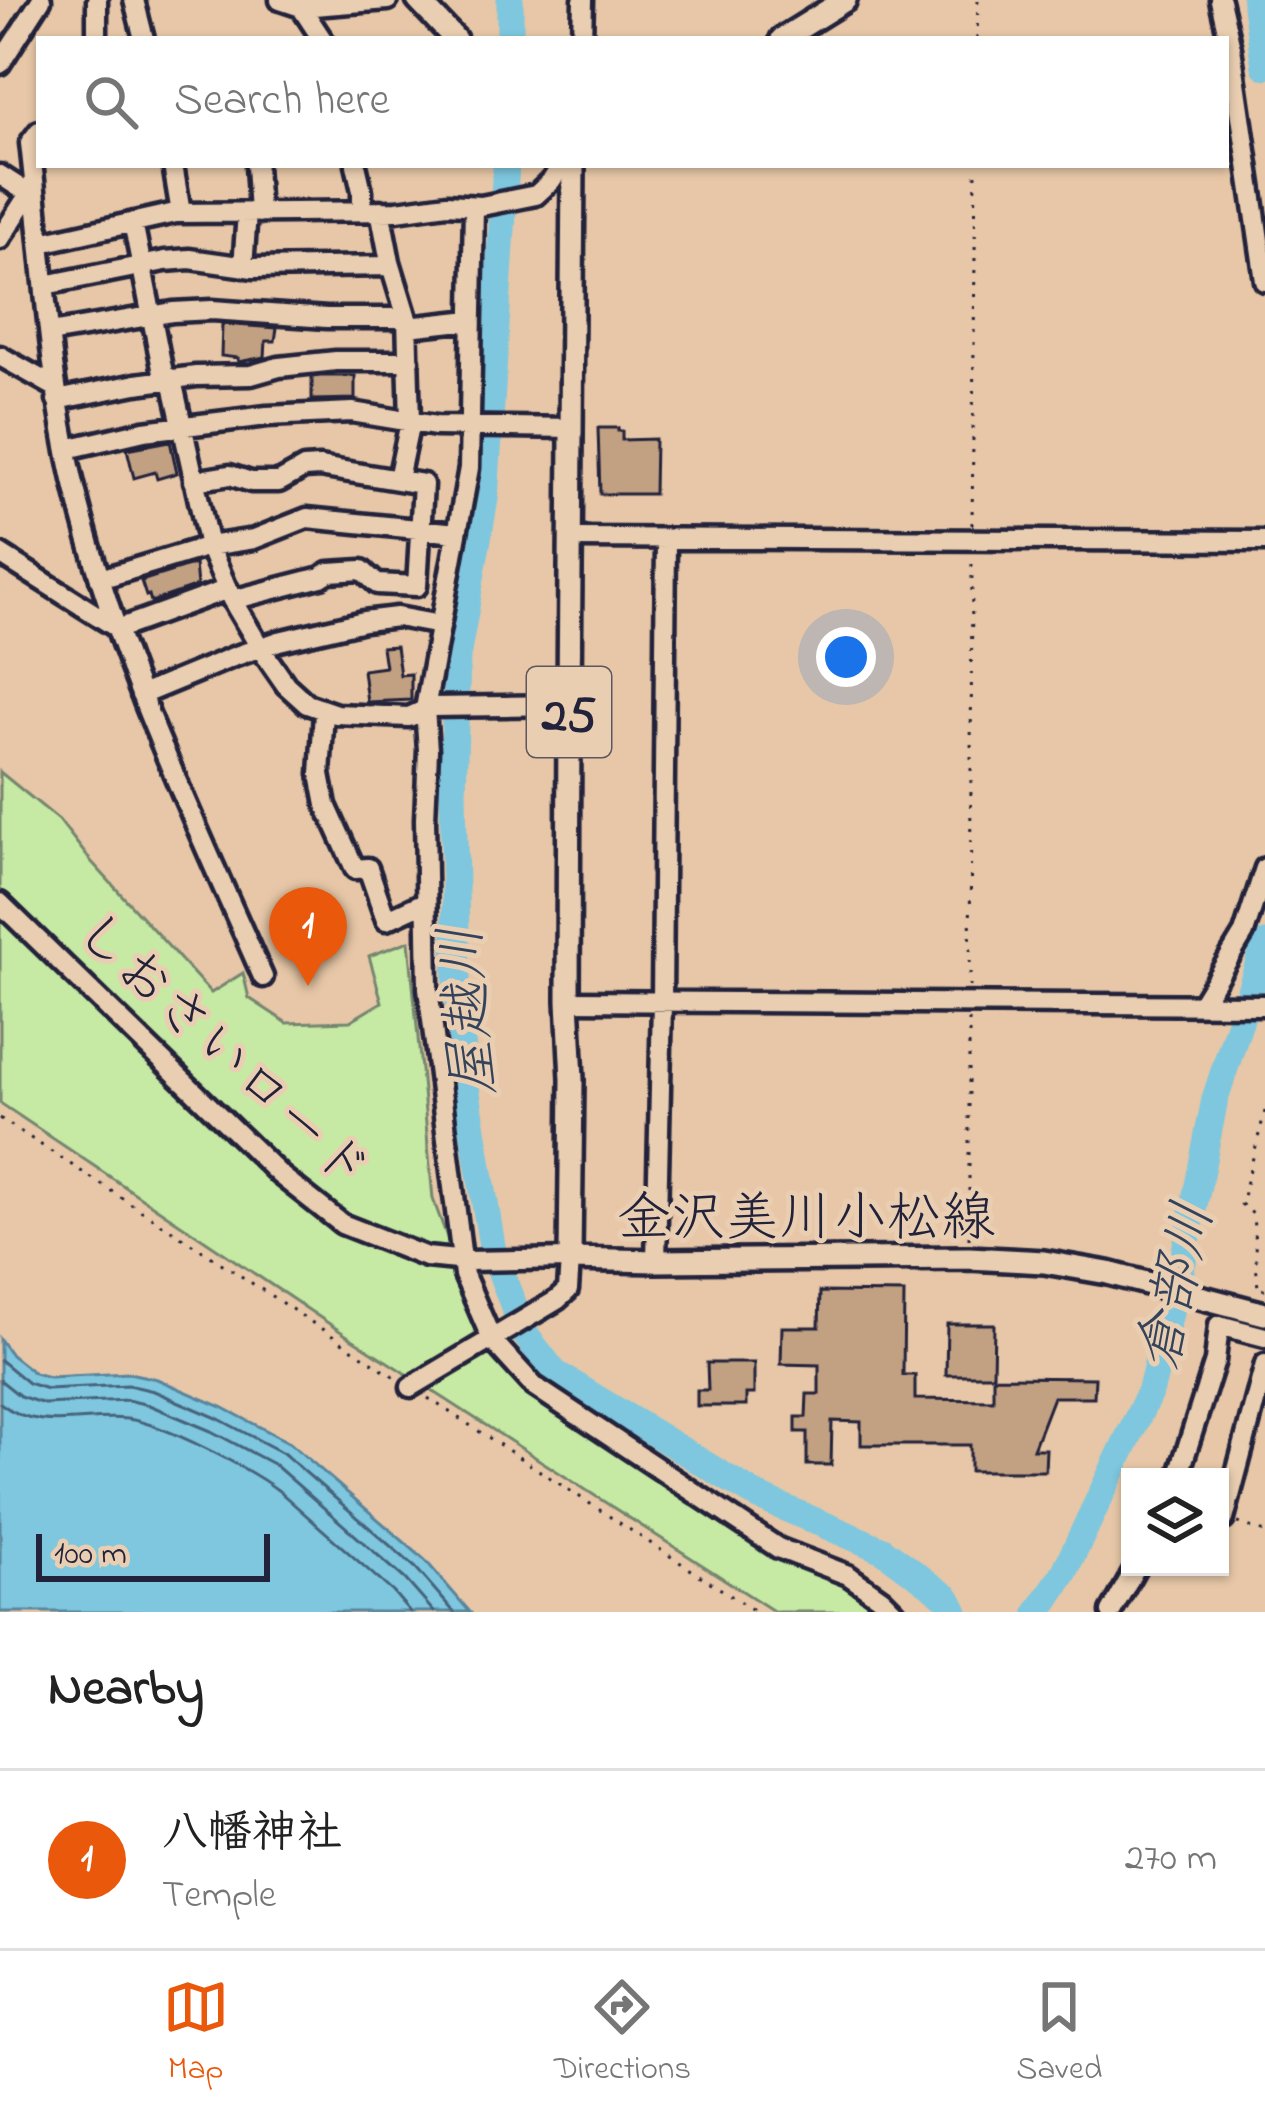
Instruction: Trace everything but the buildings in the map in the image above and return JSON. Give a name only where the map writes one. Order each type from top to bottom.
[{"type":"main road","points":[[418,0],[452,36]]},
{"type":"main road","points":[[787,36],[845,0]]},
{"type":"main road","name":"金沢美川小松線","points":[[573,168],[570,1259],[1044,1262],[1265,1314]]},
{"type":"street","points":[[0,64],[40,0]]},
{"type":"street","points":[[97,0],[98,36]]},
{"type":"street","points":[[134,0],[143,36]]},
{"type":"street","points":[[280,0],[301,7],[388,0]]},
{"type":"street","points":[[582,36],[583,0]]},
{"type":"street","points":[[1220,0],[1228,36]]},
{"type":"street","points":[[301,7],[320,36]]},
{"type":"street","points":[[1229,39],[1265,280]]},
{"type":"street","points":[[36,161],[32,195],[56,393],[100,579],[141,695],[263,977]]},
{"type":"street","points":[[175,168],[181,213]]},
{"type":"street","points":[[243,267],[256,168]]},
{"type":"street","points":[[357,168],[408,322],[410,422],[398,479]]},
{"type":"street","points":[[41,243],[181,213],[477,206],[536,195],[560,168]]},
{"type":"street","points":[[0,175],[32,195]]},
{"type":"street","points":[[0,239],[32,195]]},
{"type":"street","points":[[477,206],[469,468],[428,708],[425,902],[428,988],[464,1275],[496,1338],[534,1386],[778,1548],[848,1575],[896,1612]]},
{"type":"street","points":[[133,222],[163,374],[172,380],[209,546],[230,594],[286,686],[324,712],[409,717],[428,708],[569,705]]},
{"type":"street","points":[[45,285],[190,260],[243,267],[392,266]]},
{"type":"street","points":[[50,333],[212,310],[408,322],[471,320]]},
{"type":"street","points":[[335,318],[336,361]]},
{"type":"street","points":[[0,356],[56,393],[251,375],[336,361],[409,361]]},
{"type":"street","points":[[251,375],[254,418]]},
{"type":"street","points":[[67,449],[145,431],[352,412],[436,426],[572,428]]},
{"type":"street","points":[[0,554],[118,628],[230,594],[329,572],[362,570],[377,584],[417,586],[423,484],[319,467],[304,468],[279,482],[251,482],[230,475],[194,481]]},
{"type":"street","points":[[100,579],[209,546],[254,539],[307,518],[457,533]]},
{"type":"street","points":[[572,538],[1265,541]]},
{"type":"street","points":[[656,1261],[666,539]]},
{"type":"street","points":[[141,695],[260,647],[364,620],[397,617],[440,625]]},
{"type":"street","points":[[324,712],[320,774],[326,805],[355,869],[368,868],[386,920],[425,902]]},
{"type":"street","points":[[1204,1004],[1244,933],[1265,868]]},
{"type":"street","name":"しおさいロード","points":[[0,903],[280,1175],[342,1224],[426,1256],[570,1259]]},
{"type":"street","points":[[568,1001],[1265,1005]]},
{"type":"street","points":[[411,1387],[557,1300],[568,1290],[570,1259]]},
{"type":"street","points":[[1182,1468],[1215,1361],[1219,1324],[1265,1337]]},
{"type":"street","points":[[1229,1500],[1265,1364]]},
{"type":"street","points":[[1111,1612],[1131,1576]]},
{"type":"path","points":[[977,36],[978,0]]},
{"type":"path","points":[[969,1258],[976,168]]},
{"type":"path","points":[[1265,1111],[1241,1204],[1253,1214],[1258,1290],[1265,1289]]},
{"type":"path","points":[[0,1118],[755,1612]]},
{"type":"path","points":[[1229,1521],[1265,1532]]},
{"type":"green space","points":[[0,772],[59,820],[211,993],[243,973],[249,998],[287,1023],[350,1021],[382,1002],[369,956],[409,941],[433,1199],[480,1327],[530,1391],[667,1486],[770,1548],[850,1586],[883,1612],[775,1612],[349,1337],[0,1103]]},
{"type":"water","points":[[0,1339],[34,1373],[49,1377],[129,1373],[157,1379],[290,1443],[425,1560],[470,1612],[0,1612]]},
{"type":"waterway","name":"屋越川","points":[[510,0],[510,36]]},
{"type":"waterway","name":"倉部川","points":[[1255,0],[1265,66]]},
{"type":"waterway","name":"屋越川","points":[[506,168],[485,499],[457,657],[453,792],[457,985],[466,1087],[493,1252],[524,1333],[555,1373],[759,1497],[883,1550],[948,1598],[955,1612]]},
{"type":"waterway","name":"倉部川","points":[[1038,1612],[1064,1573],[1151,1389],[1183,1261],[1215,1099],[1265,944]]},
{"type":"place","name":"八幡神社","points":[[308,986]]}]
